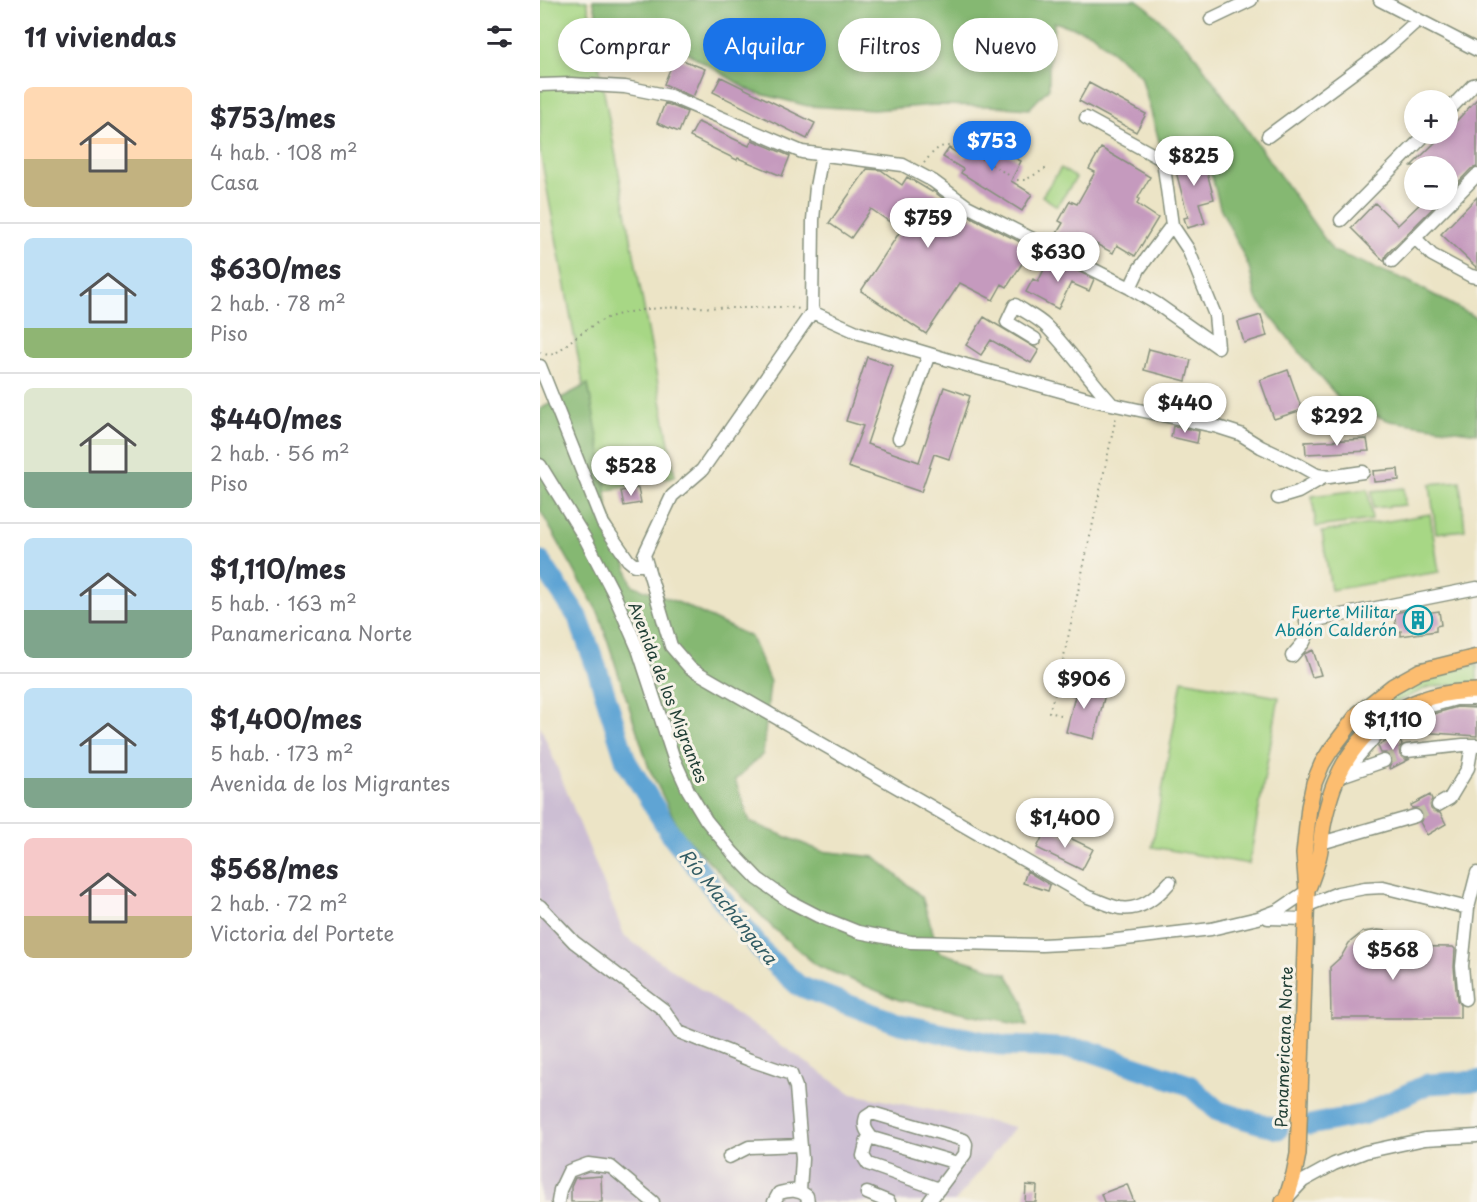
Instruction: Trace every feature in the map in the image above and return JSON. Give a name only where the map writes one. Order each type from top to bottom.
[{"type":"main road","name":"Panamericana Norte","points":[[1285,1201],[1298,1154],[1307,905],[1304,854],[1308,807],[1314,783],[1330,751],[1359,712],[1393,686],[1420,671],[1477,657]]},
{"type":"main road","name":"Panamericana Norte","points":[[1307,905],[1319,856],[1322,830],[1335,784],[1343,776],[1357,745],[1374,726],[1395,711],[1432,696],[1477,691]]},
{"type":"street","points":[[1211,19],[1251,0]]},
{"type":"street","points":[[1380,0],[1477,50]]},
{"type":"street","points":[[1268,136],[1388,47],[1418,20]]},
{"type":"street","points":[[1458,101],[1473,85],[1477,84]]},
{"type":"street","points":[[540,85],[625,87],[669,96],[802,152],[903,165],[933,181],[967,206],[1130,288],[1218,347],[1215,315],[1188,249],[1172,225],[1163,160],[1086,118]]},
{"type":"street","points":[[1341,220],[1416,144]]},
{"type":"street","points":[[822,155],[813,220],[812,312],[702,470],[672,496],[644,555],[671,646],[690,668],[1088,897],[1119,908],[1137,906],[1159,895],[1170,882]]},
{"type":"street","points":[[1392,261],[1477,175]]},
{"type":"street","points":[[1130,288],[1139,269],[1172,225]]},
{"type":"street","points":[[1415,238],[1432,255],[1477,277]]},
{"type":"street","points":[[1035,339],[1007,322],[1015,305],[1045,324],[1095,386],[1115,405]]},
{"type":"street","points":[[812,312],[859,333],[966,365],[1115,405],[1218,427],[1240,434],[1317,475],[1329,477],[1363,472]]},
{"type":"street","points":[[899,438],[929,354]]},
{"type":"street","points":[[540,366],[603,524],[628,560],[634,565],[647,565]]},
{"type":"street","name":"Avenida de los Migrantes","points":[[540,465],[586,540],[617,601],[638,649],[674,759],[688,790],[706,820],[733,852],[758,879],[789,901],[858,932],[911,942],[1042,945],[1100,942],[1211,929],[1258,918]]},
{"type":"street","points":[[1278,498],[1298,492],[1324,477]]},
{"type":"street","points":[[1292,656],[1304,642],[1307,627],[1477,588]]},
{"type":"street","points":[[1343,776],[1355,758],[1380,731],[1433,705],[1456,699],[1477,700]]},
{"type":"street","points":[[1407,751],[1474,745],[1468,768],[1450,798],[1438,805]]},
{"type":"street","points":[[1343,776],[1384,761]]},
{"type":"street","points":[[1321,843],[1415,816]]},
{"type":"street","points":[[1465,999],[1462,966],[1468,908],[1474,894],[1477,873]]},
{"type":"street","points":[[1258,918],[1307,905],[1338,893],[1383,887],[1468,908]]},
{"type":"street","points":[[1258,918],[1279,910],[1307,905]]},
{"type":"street","points":[[540,906],[574,942],[664,1011],[679,1032],[791,1074],[796,1087],[801,1145],[800,1191]]},
{"type":"street","points":[[929,1202],[965,1154],[964,1140],[872,1113],[866,1117],[864,1124],[870,1136],[957,1163]]},
{"type":"street","points":[[870,1136],[863,1156],[868,1164],[939,1188]]},
{"type":"street","points":[[1285,1201],[1303,1180],[1334,1164],[1365,1152],[1425,1139],[1477,1136]]},
{"type":"street","points":[[729,1157],[749,1147],[801,1145]]},
{"type":"street","points":[[558,1202],[560,1190],[568,1172],[588,1164],[611,1167],[653,1202]]},
{"type":"street","points":[[774,1202],[779,1192],[789,1190],[800,1191],[807,1196],[808,1202]]},
{"type":"street","points":[[867,1192],[889,1202]]},
{"type":"path","points":[[918,173],[930,155],[942,146],[951,146],[974,155],[1017,180],[1025,180],[1047,168]]},
{"type":"path","points":[[540,352],[549,355],[556,352],[570,340],[605,319],[654,308],[791,307],[812,312]]},
{"type":"path","points":[[1061,715],[1049,712],[1059,679],[1115,405]]},
{"type":"shaded area","points":[[540,725],[625,937],[852,1094],[1015,1127],[955,1202],[540,1202]]},
{"type":"green space","points":[[540,0],[587,0],[590,18],[558,18],[558,72],[600,72],[675,476],[603,491],[540,151]]},
{"type":"green space","points":[[593,0],[1137,0],[1192,51],[1333,251],[1408,281],[1477,318],[1477,433],[1390,421],[1344,404],[1256,298],[1249,267],[1220,207],[1212,177],[1198,154],[1161,148],[1141,76],[1091,33],[1058,23],[1058,18],[953,18],[953,72],[1049,72],[1049,88],[1029,109],[935,105],[874,110],[808,106],[753,92],[719,72],[826,72],[826,18],[703,18],[703,62],[691,55],[691,18],[598,18]]},
{"type":"green space","points":[[1061,168],[1076,178],[1057,206],[1042,196]]},
{"type":"green space","points":[[588,384],[605,474],[607,506],[632,585],[682,604],[751,637],[770,682],[763,754],[735,780],[750,822],[821,851],[875,857],[922,897],[939,952],[1007,974],[1023,1001],[1027,1025],[899,1000],[816,965],[773,928],[680,831],[649,768],[599,614],[540,510],[540,409]]},
{"type":"green space","points":[[1460,481],[1465,530],[1436,533],[1430,484]]},
{"type":"green space","points":[[1404,488],[1405,505],[1373,508],[1372,491]]},
{"type":"green space","points":[[1368,489],[1372,520],[1316,527],[1312,496]]},
{"type":"green space","points":[[1430,514],[1439,572],[1331,590],[1322,532]]},
{"type":"green space","points":[[1477,665],[1477,685],[1429,687],[1381,709],[1354,733],[1354,727],[1380,703],[1399,690],[1432,676]]},
{"type":"green space","points":[[1182,680],[1279,697],[1249,864],[1152,847]]},
{"type":"building","points":[[691,63],[703,68],[704,72],[693,97],[664,84],[669,72],[691,72]]},
{"type":"building","points":[[721,77],[815,123],[807,139],[713,92]]},
{"type":"building","points":[[1089,83],[1146,114],[1136,132],[1079,101]]},
{"type":"building","points":[[1477,99],[1477,167],[1471,169],[1458,183],[1458,156],[1421,156],[1434,144],[1458,144],[1458,119]]},
{"type":"building","points":[[665,103],[687,112],[679,132],[657,123]]},
{"type":"building","points":[[698,122],[749,146],[752,140],[790,156],[782,176],[738,158],[737,160],[690,137]]},
{"type":"building","points":[[976,140],[1021,161],[1011,181],[1032,194],[1022,211],[961,173],[963,169],[943,157],[949,148],[965,158]]},
{"type":"building","points":[[1101,148],[1150,177],[1137,204],[1158,218],[1135,256],[1117,245],[1113,253],[1081,236],[1073,250],[1053,240],[1063,223],[1059,221],[1070,201],[1077,204],[1095,172],[1089,169]]},
{"type":"building","points":[[1202,153],[1214,199],[1199,203],[1205,223],[1187,228],[1184,218],[1188,217],[1173,160]]},
{"type":"building","points":[[867,169],[881,170],[902,185],[907,177],[933,191],[963,213],[1032,248],[1007,287],[1002,284],[993,300],[960,283],[926,334],[861,291],[901,230],[871,209],[851,238],[829,223]]},
{"type":"building","points":[[1477,197],[1477,268],[1441,234]]},
{"type":"building","points":[[1375,203],[1398,225],[1414,210],[1431,210],[1386,255],[1384,261],[1351,228]]},
{"type":"building","points":[[1050,257],[1094,279],[1089,291],[1071,283],[1058,309],[1026,292],[1033,279],[1038,282]]},
{"type":"building","points":[[1261,315],[1267,336],[1244,343],[1238,322]]},
{"type":"building","points":[[984,317],[1039,350],[1031,363],[991,340],[981,355],[966,345]]},
{"type":"building","points":[[1149,349],[1191,360],[1186,381],[1144,370]]},
{"type":"building","points":[[867,357],[893,366],[867,444],[919,462],[944,387],[970,396],[949,459],[934,454],[921,492],[848,467],[863,426],[846,421]]},
{"type":"building","points":[[1288,370],[1302,410],[1274,419],[1260,380]]},
{"type":"building","points":[[1173,426],[1199,431],[1197,443],[1171,437]]},
{"type":"building","points":[[1367,439],[1369,451],[1306,454],[1305,442]]},
{"type":"building","points":[[1398,469],[1399,480],[1374,482],[1373,471]]},
{"type":"building","points":[[638,488],[641,503],[624,506],[621,491]]},
{"type":"building","name":"Fuerte Militar Abdón Calderón","points":[[1410,610],[1411,615],[1439,611],[1441,625],[1436,626],[1436,631],[1401,636],[1401,631],[1397,632],[1394,613]]},
{"type":"building","points":[[1313,650],[1321,675],[1312,677],[1304,654]]},
{"type":"building","points":[[1061,681],[1105,694],[1094,739],[1066,732],[1075,696],[1058,690]]},
{"type":"building","points":[[1457,707],[1477,708],[1477,736],[1418,732],[1414,723],[1430,715]]},
{"type":"building","points":[[1397,735],[1402,745],[1399,748],[1400,755],[1404,759],[1410,759],[1390,769],[1392,758],[1386,753],[1381,753],[1378,746]]},
{"type":"building","points":[[1430,795],[1431,809],[1440,813],[1446,824],[1427,835],[1420,822],[1423,819],[1423,813],[1418,808],[1412,808],[1411,805]]},
{"type":"building","points":[[1047,827],[1093,849],[1082,870],[1037,848]]},
{"type":"building","points":[[1027,871],[1050,885],[1048,891],[1023,883]]},
{"type":"building","points":[[1389,931],[1375,946],[1453,947],[1455,949],[1454,967],[1460,1018],[1331,1018],[1330,967],[1341,957],[1349,943],[1363,932]]},
{"type":"building","points":[[601,1176],[602,1202],[571,1202],[571,1187],[575,1178]]},
{"type":"building","points":[[1127,1184],[1134,1202],[1104,1202],[1101,1194]]},
{"type":"building","points":[[1026,1185],[1037,1186],[1036,1202],[1025,1202]]},
{"type":"waterway","name":"Río Machángara","points":[[540,561],[578,617],[626,761],[671,834],[767,957],[799,986],[900,1024],[1004,1046],[1087,1050],[1189,1085],[1218,1111],[1278,1129]]},
{"type":"waterway","name":"Río Machángara","points":[[1310,1125],[1365,1114],[1428,1084],[1477,1081]]},
{"type":"tunnel","points":[[1384,761],[1407,751]]},
{"type":"tunnel","points":[[1415,816],[1438,805]]},
{"type":"place","name":"Fuerte Militar Abdón Calderón","points":[[1418,620]]}]
